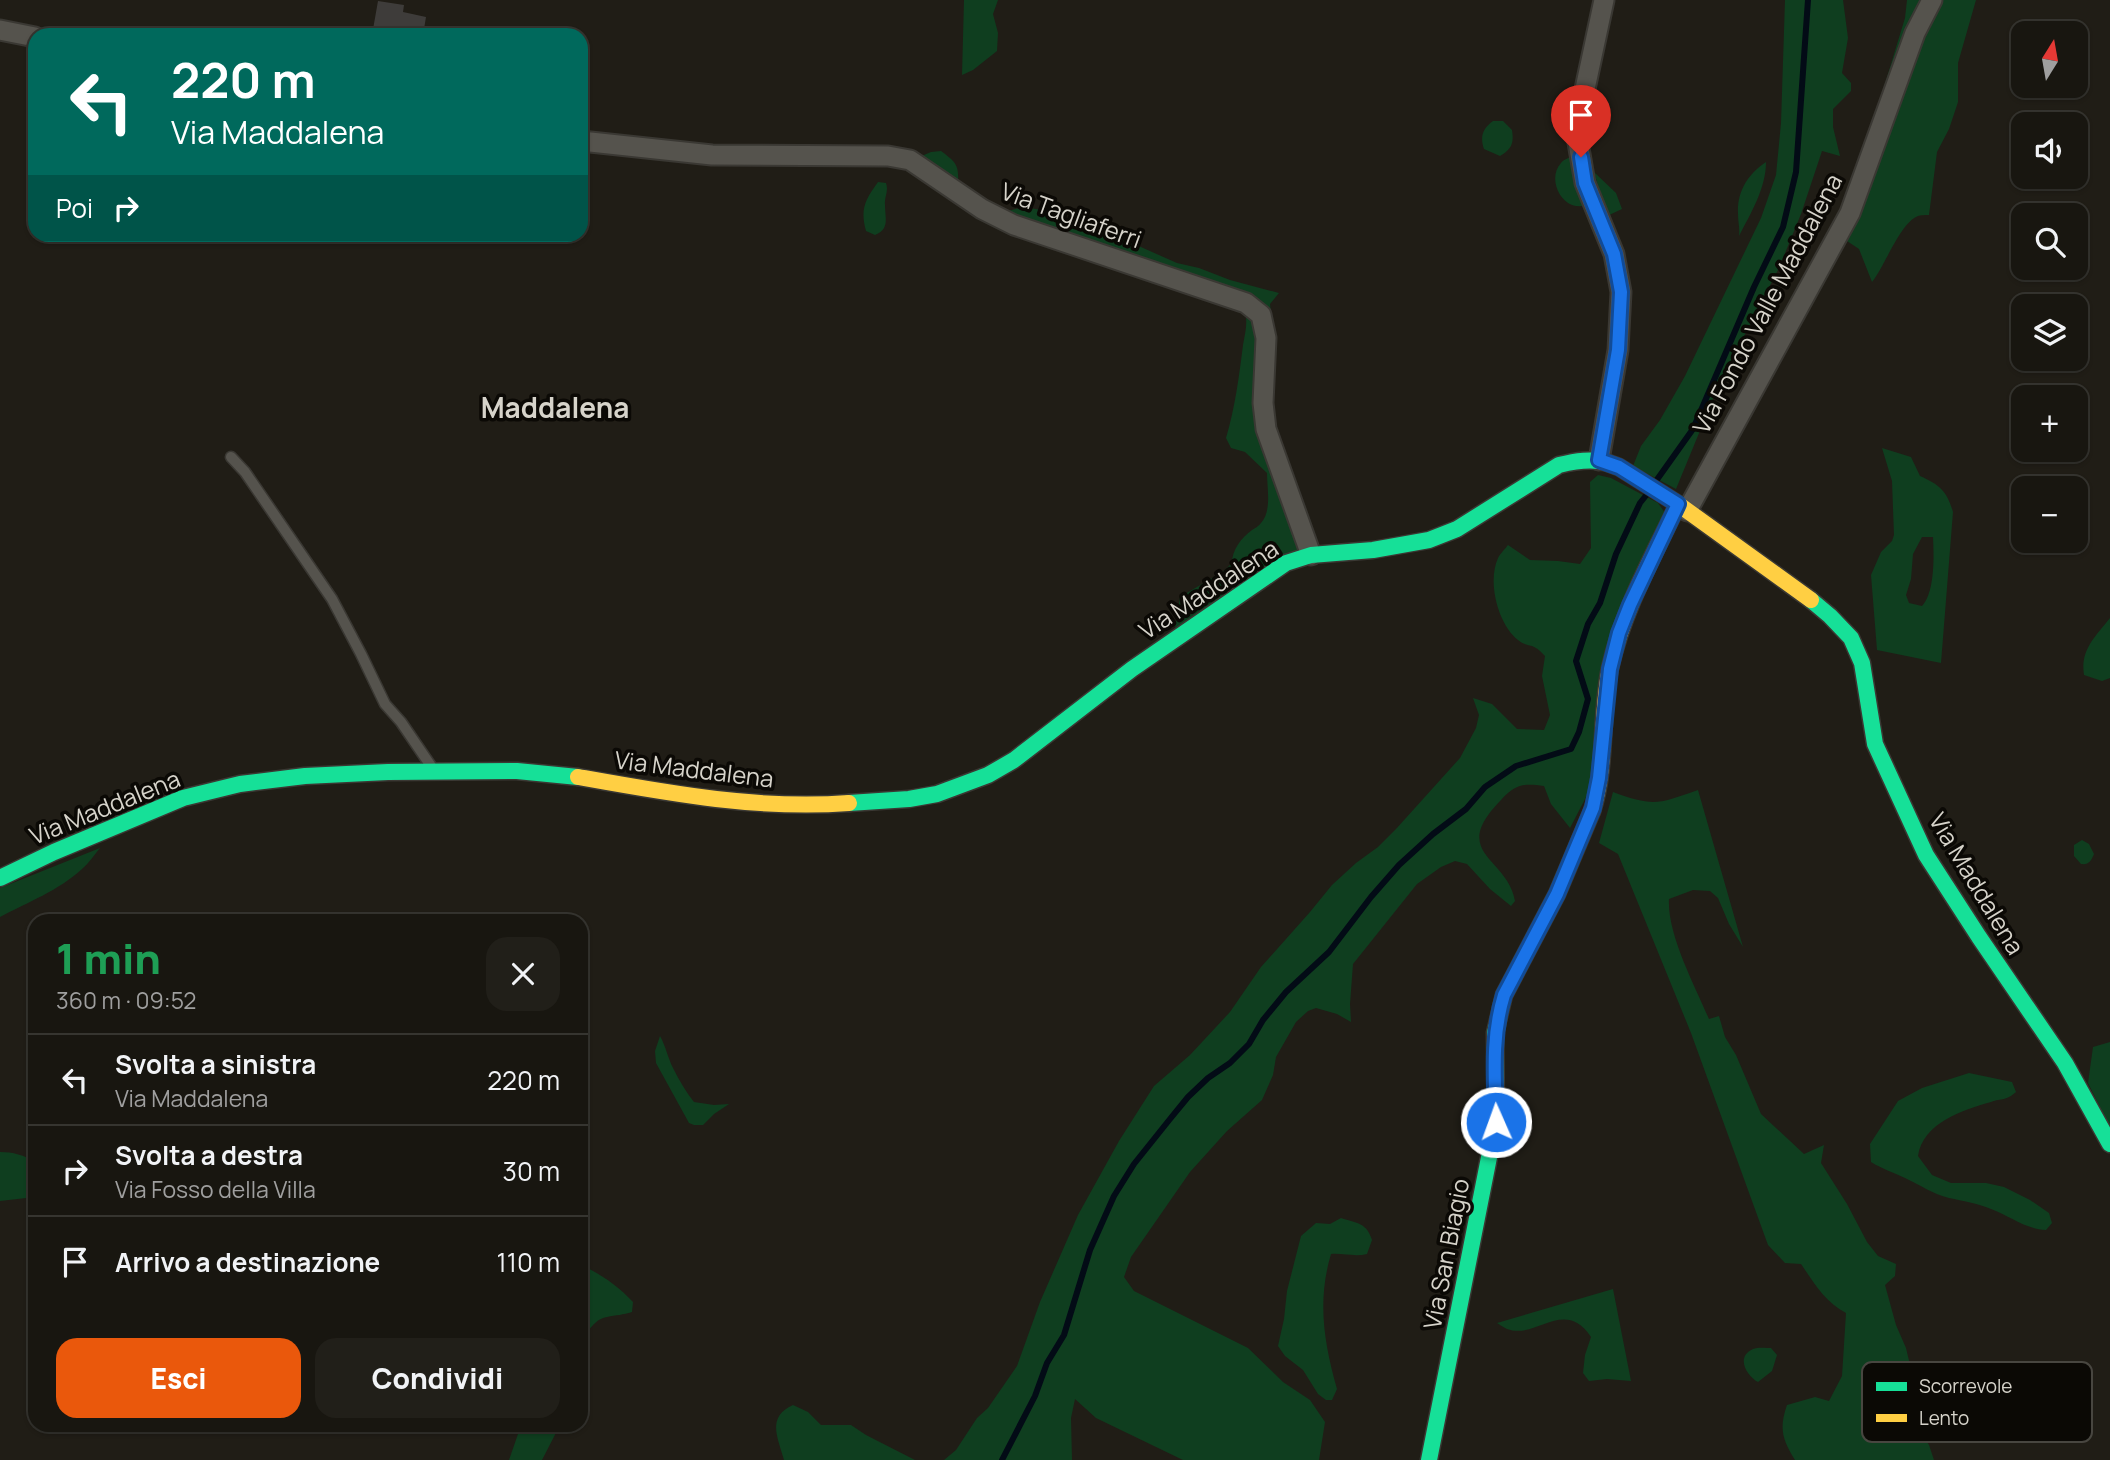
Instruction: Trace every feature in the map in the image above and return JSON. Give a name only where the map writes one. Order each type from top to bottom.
[{"type":"street","points":[[1599,460],[1618,350],[1621,292],[1614,254],[1585,183],[1576,131],[1604,0]]},
{"type":"street","name":"Via Fondo Valle Maddalena","points":[[1679,505],[1850,213],[1915,33],[1932,0]]},
{"type":"street","points":[[0,30],[28,36]]},
{"type":"street","name":"Via Tagliaferri","points":[[588,142],[712,155],[888,156],[910,160],[982,209],[1014,225],[1246,303],[1261,315],[1266,338],[1263,403],[1266,429],[1311,555]]},
{"type":"street","name":"Via Maddalena","points":[[0,878],[54,852],[183,798],[240,784],[305,776],[517,771],[567,775],[670,794],[738,802],[826,805],[909,799],[937,794],[988,775],[1014,760],[1132,669],[1286,563],[1311,555],[1373,550],[1429,540],[1457,529],[1559,465],[1599,460],[1619,467],[1679,505],[1800,590],[1851,639],[1862,663],[1875,744],[1926,855],[2065,1063],[2110,1144]]},
{"type":"street","name":"Via San Biagio","points":[[1429,1460],[1496,1122],[1494,1063],[1499,1012],[1504,995],[1557,894],[1593,808],[1599,778],[1610,669],[1619,633],[1679,505]]},
{"type":"lane","points":[[231,457],[245,472],[332,599],[385,704],[436,772]]},
{"type":"green space","points":[[964,0],[998,0],[993,14],[998,33],[997,51],[962,75]]},
{"type":"green space","points":[[1785,0],[1843,0],[1848,38],[1842,73],[1851,83],[1851,91],[1833,109],[1833,127],[1840,156],[1822,151],[1779,268],[1718,387],[1676,489],[1633,466],[1641,446],[1660,420],[1685,376],[1761,218],[1776,175],[1781,123]]},
{"type":"green space","points":[[1907,0],[1924,0],[1877,110],[1905,18]]},
{"type":"green space","points":[[1938,0],[1976,0],[1958,63],[1958,102],[1949,129],[1937,152],[1929,215],[1918,216],[1905,227],[1872,282],[1859,249],[1847,241],[1889,137],[1922,33]]},
{"type":"green space","points":[[1493,121],[1503,121],[1512,130],[1511,145],[1500,156],[1484,149],[1483,145],[1484,130]]},
{"type":"green space","points":[[941,151],[956,165],[958,185],[917,158]]},
{"type":"green space","points":[[1576,155],[1589,205],[1572,205],[1562,198],[1556,187],[1557,168],[1564,160]]},
{"type":"green space","points":[[1766,162],[1761,191],[1739,236],[1739,198],[1749,178]]},
{"type":"green space","points":[[1594,172],[1616,193],[1622,209],[1607,216]]},
{"type":"green space","points":[[878,182],[886,183],[887,186],[886,223],[883,230],[875,235],[866,231],[864,211]]},
{"type":"green space","points":[[1023,207],[1042,210],[1116,236],[1177,263],[1279,293],[1270,304],[1271,313],[1258,300],[1001,213]]},
{"type":"green space","points":[[1245,312],[1260,320],[1263,432],[1306,547],[1174,635],[1180,597],[1224,571],[1232,563],[1235,549],[1248,533],[1260,524],[1267,512],[1267,473],[1245,452],[1231,448],[1226,438],[1246,328]]},
{"type":"green space","points":[[1882,448],[1911,457],[1920,476],[1933,482],[1945,494],[1953,512],[1941,663],[1877,650],[1871,575],[1881,552],[1894,535],[1892,481]],"holes":[[[1922,537],[1933,537],[1933,573],[1929,592],[1922,606],[1909,603],[1906,595],[1911,579],[1913,554]]]},
{"type":"green space","points":[[1598,475],[1611,478],[1658,503],[1668,517],[1627,603],[1597,776],[1570,828],[1551,804],[1544,786],[1521,786],[1501,800],[1486,818],[1480,832],[1480,844],[1485,854],[1510,886],[1515,901],[1511,906],[1490,889],[1467,864],[1455,861],[1441,867],[1417,884],[1353,964],[1351,1022],[1337,1014],[1316,1008],[1308,1011],[1296,1022],[1276,1057],[1273,1075],[1262,1100],[1227,1131],[1190,1172],[1131,1257],[1124,1277],[1134,1291],[1248,1348],[1283,1382],[1310,1400],[1325,1422],[1319,1460],[1183,1460],[1096,1418],[1075,1399],[1071,1418],[1072,1460],[944,1460],[956,1450],[1017,1366],[1040,1302],[1078,1215],[1119,1141],[1154,1086],[1190,1055],[1230,1012],[1261,967],[1332,885],[1378,847],[1460,758],[1476,728],[1479,715],[1473,698],[1492,704],[1517,729],[1544,730],[1550,715],[1542,676],[1545,656],[1537,648],[1518,640],[1505,624],[1496,602],[1495,568],[1499,556],[1508,545],[1530,560],[1580,564],[1591,548],[1590,482]]},
{"type":"green space","points":[[2110,618],[2110,678],[2102,681],[2084,675],[2084,658],[2090,644]]},
{"type":"green space","points":[[1698,790],[1743,947],[1718,898],[1710,891],[1693,890],[1669,899],[1672,928],[1677,944],[1709,1019],[1719,1016],[1725,1037],[1736,1055],[1761,1114],[1804,1154],[1824,1145],[1821,1163],[1867,1242],[1878,1256],[1896,1264],[1895,1276],[1885,1285],[1909,1362],[1862,1362],[1862,1442],[1927,1442],[1934,1460],[1795,1460],[1787,1446],[1783,1420],[1787,1405],[1815,1397],[1829,1401],[1842,1376],[1846,1313],[1826,1298],[1801,1264],[1785,1263],[1768,1245],[1691,1033],[1618,854],[1599,843],[1613,792],[1647,802],[1674,798]]},
{"type":"green space","points":[[2082,840],[2089,844],[2094,854],[2089,862],[2084,864],[2074,856],[2074,845]]},
{"type":"green space","points":[[100,848],[85,867],[63,884],[0,917],[0,888]]},
{"type":"green space","points":[[660,1036],[675,1072],[694,1102],[729,1104],[703,1125],[689,1123],[656,1063],[655,1051]]},
{"type":"green space","points":[[2110,1042],[2110,1127],[2088,1083],[2093,1047]]},
{"type":"green space","points":[[1969,1073],[2012,1082],[2016,1092],[2007,1098],[1968,1109],[1946,1120],[1927,1135],[1918,1156],[1932,1175],[1951,1183],[1986,1183],[2004,1187],[2030,1200],[2049,1213],[2052,1223],[2046,1230],[2024,1225],[1980,1205],[1937,1194],[1871,1162],[1870,1144],[1898,1101],[1922,1088]]},
{"type":"green space","points":[[0,1152],[28,1158],[28,1198],[0,1201]]},
{"type":"green space","points":[[1341,1218],[1364,1227],[1372,1240],[1367,1254],[1331,1254],[1323,1305],[1326,1338],[1337,1389],[1332,1400],[1326,1400],[1318,1394],[1303,1370],[1285,1356],[1278,1346],[1287,1291],[1301,1236],[1316,1223],[1330,1224]]},
{"type":"green space","points":[[588,1268],[609,1281],[633,1302],[632,1312],[598,1320],[588,1332]]},
{"type":"green space","points":[[1613,1289],[1631,1381],[1589,1381],[1583,1373],[1591,1337],[1571,1320],[1550,1322],[1518,1331],[1497,1323]]},
{"type":"green space","points":[[1771,1348],[1777,1355],[1772,1371],[1758,1382],[1747,1371],[1745,1357],[1753,1349]]},
{"type":"green space","points":[[793,1405],[808,1412],[821,1425],[851,1425],[915,1460],[784,1460],[777,1436],[777,1422],[779,1416]]},
{"type":"green space","points":[[556,1432],[542,1460],[509,1460],[518,1434]]},
{"type":"building","points":[[378,1],[404,5],[403,12],[426,17],[424,28],[373,28]]},
{"type":"waterway","points":[[1656,481],[1693,429],[1783,227],[1796,172],[1808,0]]},
{"type":"waterway","points":[[1002,1460],[1035,1396],[1047,1363],[1064,1335],[1090,1250],[1114,1196],[1134,1164],[1170,1119],[1208,1078],[1230,1063],[1249,1044],[1263,1020],[1286,992],[1329,952],[1399,865],[1466,809],[1485,787],[1516,766],[1571,749],[1579,732],[1588,699],[1576,661],[1588,624],[1600,603],[1616,554],[1640,503],[1648,493]]},
{"type":"traffic: fast","points":[[849,803],[909,799],[937,794],[988,775],[1014,760],[1132,669],[1286,563],[1311,555],[1373,550],[1429,540],[1457,529],[1559,465],[1584,461],[1608,463]]},
{"type":"traffic: fast","points":[[1811,600],[1851,638],[1862,663],[1875,744],[1926,855],[2065,1063],[2110,1144]]},
{"type":"traffic: fast","points":[[0,878],[54,852],[183,798],[240,784],[305,776],[388,772],[517,771],[578,777]]},
{"type":"traffic: fast","points":[[1429,1460],[1496,1122],[1495,1033],[1504,995],[1557,894],[1592,811]]},
{"type":"traffic: slow","points":[[1608,463],[1619,467],[1678,504],[1811,600]]},
{"type":"traffic: slow","points":[[1592,811],[1600,776],[1607,686],[1616,646],[1640,584],[1678,504]]},
{"type":"traffic: slow","points":[[578,777],[713,799],[781,804],[849,803]]},
{"type":"district","name":"Maddalena","points":[[555,408]]},
{"type":"route","points":[[1496,1122],[1495,1033],[1504,995],[1557,894],[1593,808],[1599,778],[1610,669],[1619,633],[1678,504],[1619,467],[1599,460],[1618,350],[1621,292],[1614,254],[1585,183],[1581,157]]}]
